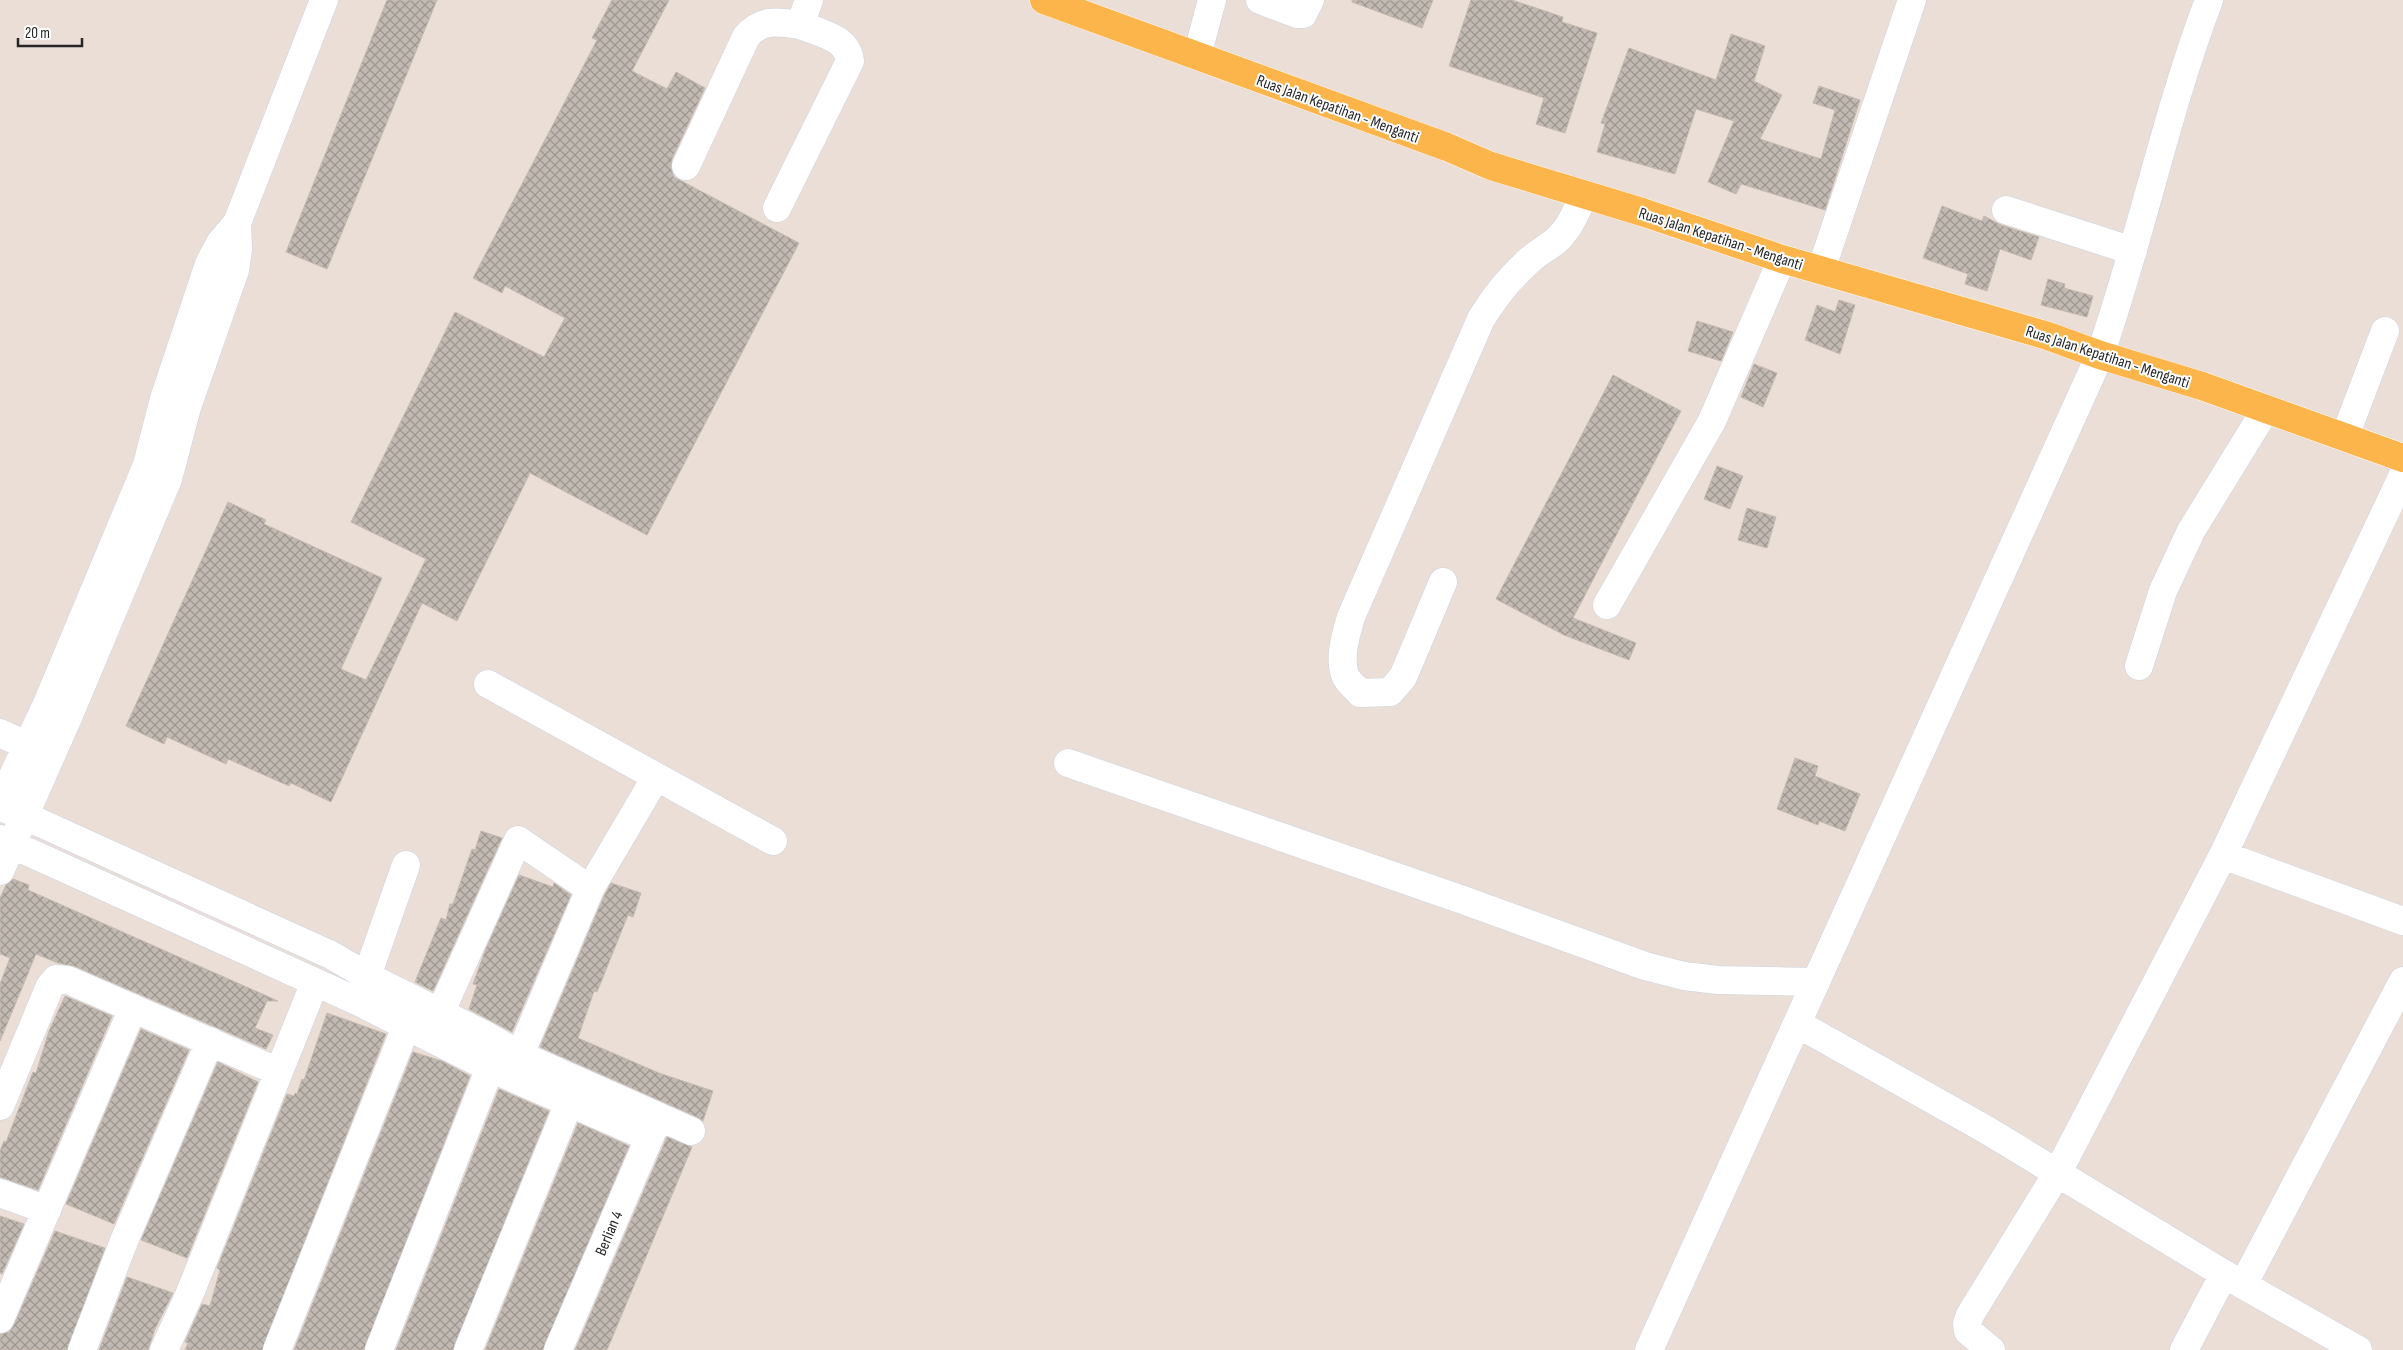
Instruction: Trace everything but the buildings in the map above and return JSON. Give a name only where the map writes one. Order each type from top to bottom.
[{"type":"main road","name":"Ruas Jalan Kepatihan - Menganti","points":[[1044,0],[1491,166],[1585,194],[1782,259],[2048,336],[2345,436],[2403,458]]},
{"type":"street","points":[[8,809],[58,710],[148,465],[166,438],[164,399],[209,264],[220,243],[237,223],[324,0]]},
{"type":"street","points":[[1197,56],[1212,0]]},
{"type":"street","points":[[1260,0],[1297,14],[1303,14],[1310,0]]},
{"type":"street","points":[[1821,270],[1912,0]]},
{"type":"street","points":[[1649,1350],[2100,355],[2133,251],[2164,139],[2209,0]]},
{"type":"street","points":[[686,166],[746,37],[753,29],[762,24],[804,13],[842,43],[848,50],[850,61],[777,208]]},
{"type":"street","points":[[1443,582],[1403,677],[1390,692],[1360,693],[1346,677],[1343,662],[1346,636],[1351,617],[1481,318],[1496,295],[1527,262],[1543,248],[1555,242],[1566,231],[1585,194]]},
{"type":"street","points":[[2006,210],[2133,251]]},
{"type":"street","points":[[1607,604],[1712,421],[1782,259]]},
{"type":"street","points":[[2345,436],[2385,331]]},
{"type":"street","points":[[2139,666],[2164,591],[2191,531],[2266,409]]},
{"type":"street","points":[[1991,1350],[1968,1331],[1967,1324],[1970,1315],[2058,1172],[2223,855],[2403,475]]},
{"type":"street","points":[[488,684],[772,841]]},
{"type":"street","points":[[0,871],[6,841],[8,809],[28,746],[58,710]]},
{"type":"street","points":[[0,733],[28,746]]},
{"type":"street","points":[[1068,763],[1463,900],[1645,966],[1684,976],[1718,980],[1816,982]]},
{"type":"street","points":[[379,1350],[590,889],[656,777]]},
{"type":"street","points":[[8,809],[212,902],[332,954],[367,976],[435,1026],[569,1103],[653,1127],[691,1131]]},
{"type":"street","points":[[435,1026],[518,840],[590,889]]},
{"type":"street","points":[[6,841],[359,1002],[406,1027],[435,1026]]},
{"type":"street","points":[[2223,855],[2403,921]]},
{"type":"street","points":[[359,1002],[406,865]]},
{"type":"street","points":[[200,930],[212,902]]},
{"type":"street","points":[[0,1106],[50,986],[56,979],[68,980],[279,1072]]},
{"type":"street","points":[[2184,1350],[2234,1280],[2403,981]]},
{"type":"street","points":[[164,1350],[315,982]]},
{"type":"street","points":[[0,1319],[134,1008]]},
{"type":"street","points":[[1798,1024],[2058,1172],[2234,1280],[2358,1350]]},
{"type":"street","points":[[277,1350],[406,1027]]},
{"type":"street","points":[[82,1350],[124,1241],[210,1041]]},
{"type":"street","points":[[507,1067],[653,1127]]},
{"type":"street","points":[[468,1350],[569,1103]]},
{"type":"street","name":"Berlian 4","points":[[558,1350],[653,1127]]},
{"type":"street","points":[[0,1193],[47,1210]]}]
